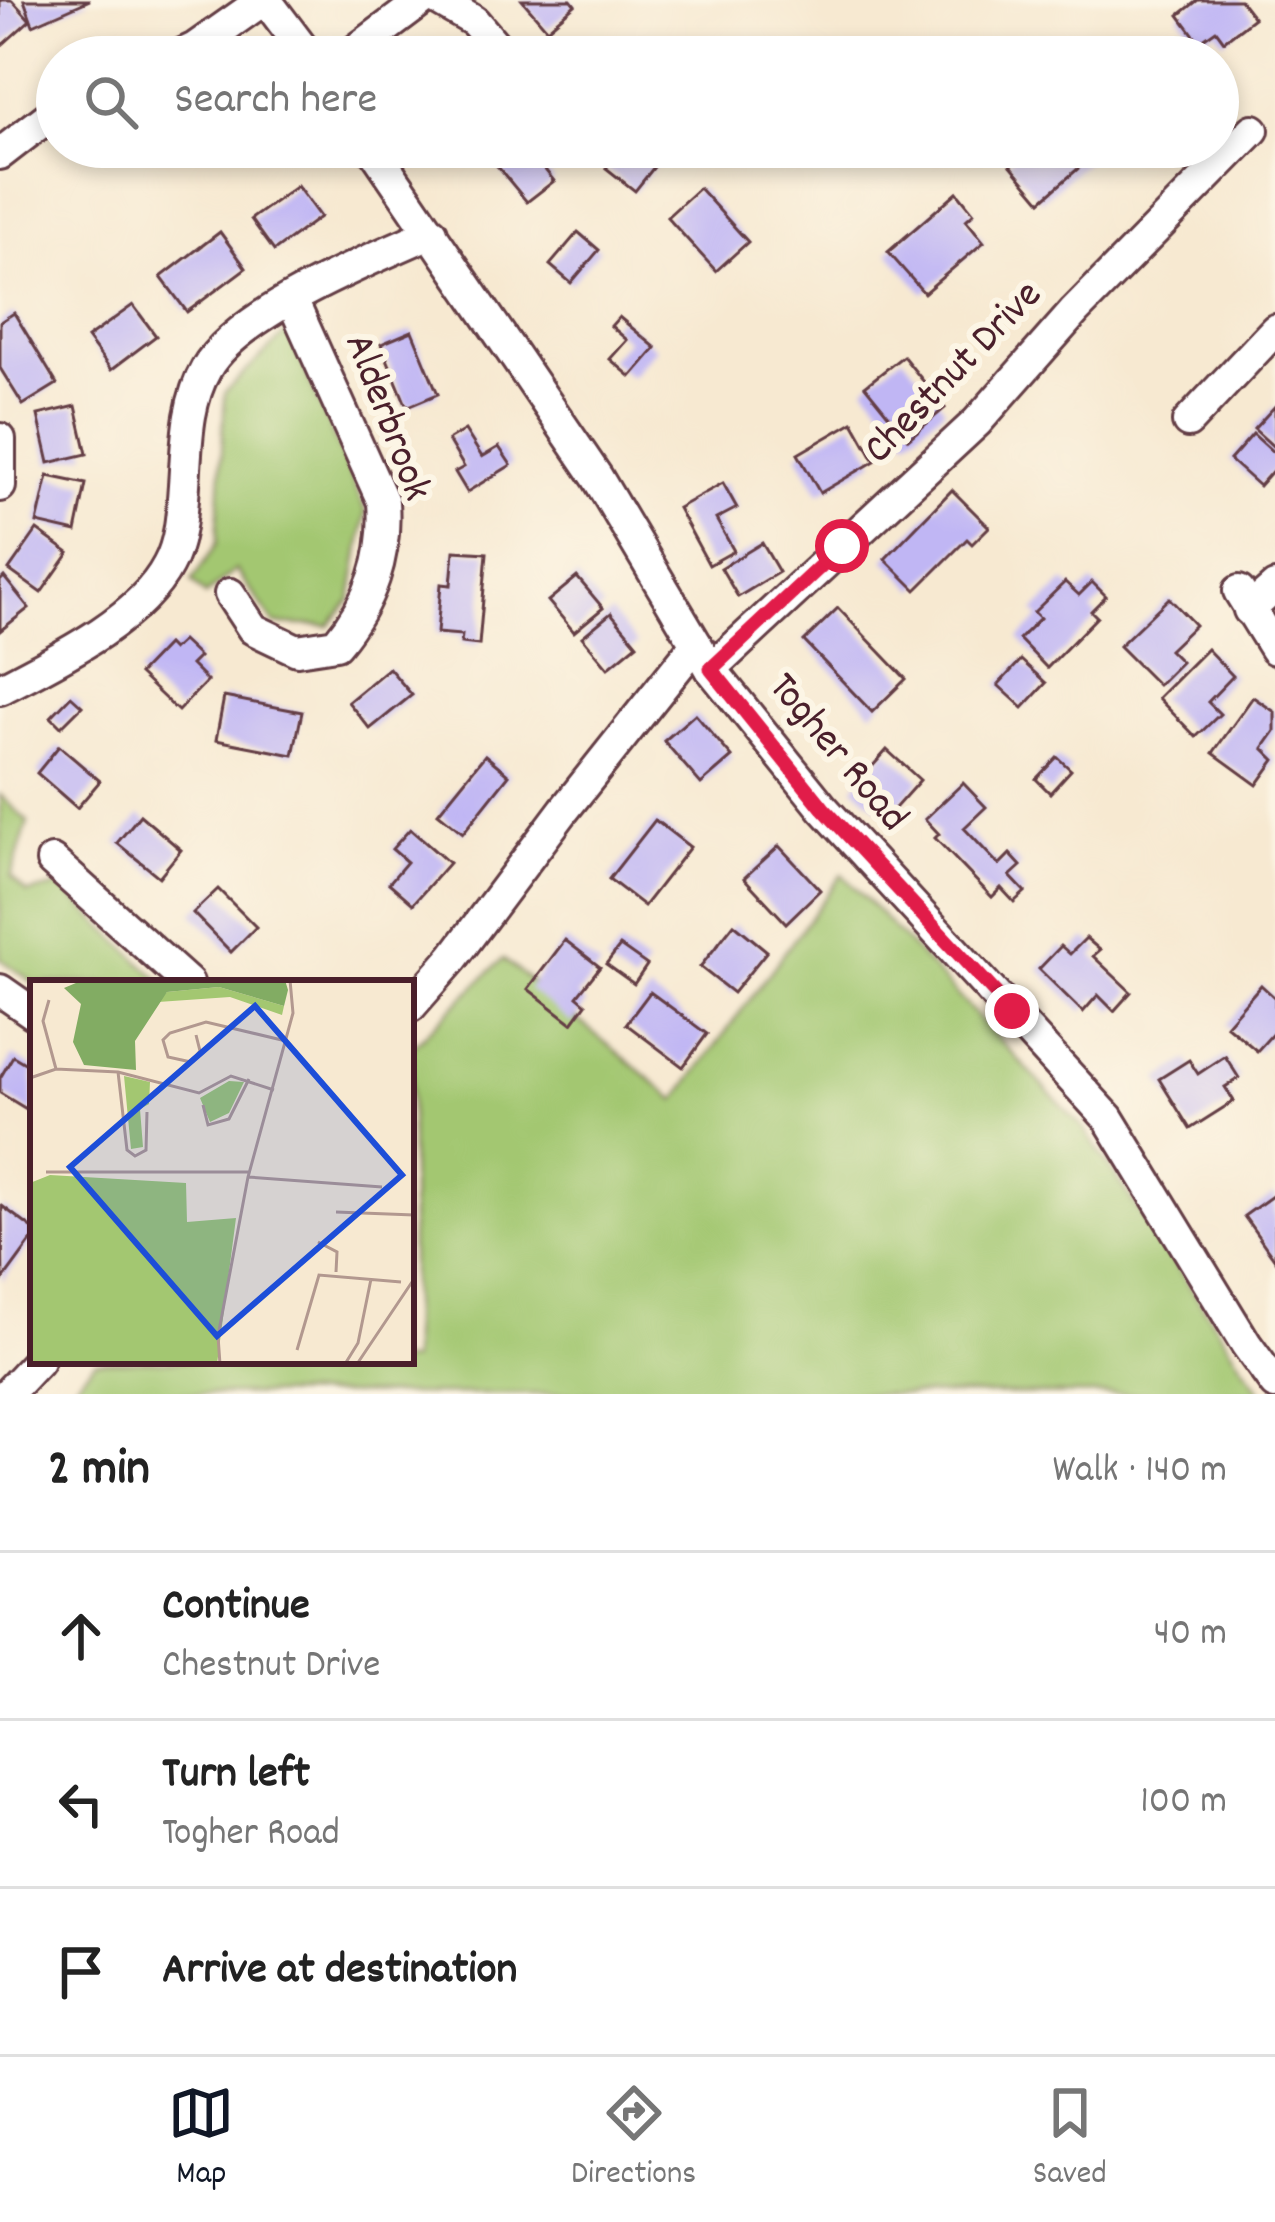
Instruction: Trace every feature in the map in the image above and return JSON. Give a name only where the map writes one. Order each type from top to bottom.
[{"type":"street","points":[[212,36],[265,0],[292,36]]},
{"type":"street","points":[[375,36],[423,0]]},
{"type":"street","points":[[438,0],[473,21],[486,36]]},
{"type":"street","points":[[0,154],[36,126]]},
{"type":"street","name":"Chestnut Drive","points":[[1239,144],[1253,130]]},
{"type":"street","name":"Togher Road","points":[[387,168],[597,477],[704,656],[823,808],[1108,1118],[1275,1384]]},
{"type":"street","name":"Chestnut Drive","points":[[414,1003],[704,656],[977,422],[1075,311],[1216,168]]},
{"type":"street","name":"Alderbrook","points":[[0,689],[78,649],[131,609],[168,566],[182,521],[190,411],[208,366],[244,331],[292,300],[432,232]]},
{"type":"street","name":"Alderbrook","points":[[230,594],[253,629],[297,650],[336,644],[363,611],[385,535],[382,502],[292,300]]},
{"type":"street","points":[[1188,422],[1275,330]]},
{"type":"street","points":[[0,440],[0,485]]},
{"type":"street","points":[[1275,587],[1244,601],[1275,649]]},
{"type":"street","points":[[52,862],[185,980]]},
{"type":"street","points":[[0,990],[30,1011]]},
{"type":"street","points":[[7,1394],[35,1364]]},
{"type":"green space","points":[[288,331],[366,512],[351,600],[329,626],[275,624],[236,570],[205,595],[192,581],[217,543],[225,392]]},
{"type":"green space","points":[[0,795],[28,822],[11,877],[27,893],[60,886],[160,980],[30,980],[0,959]]},
{"type":"green space","points":[[842,874],[1084,1129],[1262,1394],[66,1394],[92,1364],[414,1364],[414,1045],[503,959],[676,1100]]},
{"type":"building","points":[[0,0],[12,0],[30,20],[0,47]]},
{"type":"building","points":[[24,0],[90,0],[33,25]]},
{"type":"building","points":[[522,0],[571,0],[575,5],[547,29]]},
{"type":"building","points":[[1198,0],[1240,0],[1254,18],[1231,36],[1220,36],[1216,30],[1195,36],[1179,15]]},
{"type":"building","points":[[499,168],[544,168],[554,181],[527,202]]},
{"type":"building","points":[[606,168],[653,168],[635,191]]},
{"type":"building","points":[[1013,168],[1079,168],[1041,201]]},
{"type":"building","points":[[297,186],[320,217],[274,251],[251,219]]},
{"type":"building","points":[[699,188],[748,242],[716,271],[667,217]]},
{"type":"building","points":[[957,192],[974,213],[966,220],[984,242],[924,293],[888,252]]},
{"type":"building","points":[[220,232],[246,268],[187,312],[161,277]]},
{"type":"building","points":[[578,232],[599,250],[571,283],[550,265]]},
{"type":"building","points":[[133,305],[156,336],[111,370],[87,338]]},
{"type":"building","points":[[14,313],[57,384],[23,405],[0,368],[0,322]]},
{"type":"building","points":[[619,317],[656,348],[631,377],[610,359],[627,340],[611,326]]},
{"type":"building","points":[[412,331],[438,394],[407,407],[381,344]]},
{"type":"building","points":[[903,356],[945,408],[908,439],[865,386]]},
{"type":"building","points":[[76,406],[87,454],[49,463],[38,415]]},
{"type":"building","points":[[1275,406],[1275,448],[1254,429]]},
{"type":"building","points":[[853,422],[875,461],[820,493],[798,454]]},
{"type":"building","points":[[465,430],[482,457],[499,447],[511,465],[467,492],[455,472],[464,467],[448,440]]},
{"type":"building","points":[[1253,434],[1275,454],[1275,468],[1259,486],[1230,460]]},
{"type":"building","points":[[48,476],[86,484],[76,532],[37,523]]},
{"type":"building","points":[[723,483],[737,508],[716,519],[734,551],[709,565],[678,508]]},
{"type":"building","points":[[952,490],[989,527],[972,544],[967,539],[916,590],[885,559]]},
{"type":"building","points":[[37,530],[69,553],[41,593],[9,570]]},
{"type":"building","points":[[762,543],[779,572],[738,597],[721,568]]},
{"type":"building","points":[[454,551],[487,553],[479,645],[461,643],[462,635],[437,633],[441,584],[451,585]]},
{"type":"building","points":[[4,577],[29,608],[0,631],[0,581]]},
{"type":"building","points":[[577,577],[603,608],[574,632],[548,601]]},
{"type":"building","points":[[1065,582],[1079,595],[1092,582],[1106,596],[1091,611],[1097,617],[1047,668],[1019,639],[1040,618],[1034,612]]},
{"type":"building","points":[[1169,598],[1195,625],[1169,650],[1181,662],[1158,685],[1119,646]]},
{"type":"building","points":[[838,608],[906,679],[872,712],[804,641]]},
{"type":"building","points":[[611,613],[637,644],[608,668],[582,637]]},
{"type":"building","points":[[182,641],[199,657],[191,665],[207,681],[178,711],[139,674],[167,645],[172,650]]},
{"type":"building","points":[[1207,649],[1233,676],[1208,702],[1220,714],[1196,737],[1158,698]]},
{"type":"building","points":[[1021,660],[1046,683],[1023,708],[998,685]]},
{"type":"building","points":[[389,668],[412,695],[370,729],[348,702]]},
{"type":"building","points":[[71,696],[82,706],[61,727],[51,717]]},
{"type":"building","points":[[224,697],[302,712],[293,755],[216,740]]},
{"type":"building","points":[[1253,697],[1275,712],[1275,731],[1263,748],[1275,760],[1257,785],[1213,753]]},
{"type":"building","points":[[695,714],[732,757],[701,784],[664,741]]},
{"type":"building","points":[[59,746],[100,781],[77,808],[37,773]]},
{"type":"building","points":[[887,750],[920,780],[888,816],[854,787]]},
{"type":"building","points":[[485,755],[509,775],[463,833],[438,813]]},
{"type":"building","points":[[1057,757],[1071,770],[1050,793],[1036,779]]},
{"type":"building","points":[[963,783],[986,807],[964,828],[999,865],[1010,854],[1021,866],[1010,876],[1025,892],[1014,902],[1001,888],[992,897],[935,838],[939,834],[925,819]]},
{"type":"building","points":[[140,815],[181,850],[159,877],[117,843]]},
{"type":"building","points":[[655,820],[690,847],[644,906],[609,879]]},
{"type":"building","points":[[410,829],[449,863],[413,904],[389,883],[407,862],[392,849]]},
{"type":"building","points":[[779,846],[820,890],[786,923],[744,878]]},
{"type":"building","points":[[218,889],[256,927],[231,952],[193,913]]},
{"type":"building","points":[[734,924],[767,951],[733,993],[700,967]]},
{"type":"building","points":[[1086,938],[1100,950],[1093,956],[1131,992],[1114,1011],[1098,995],[1083,1012],[1039,969],[1061,946],[1070,954]]},
{"type":"building","points":[[565,940],[600,967],[577,996],[586,1004],[572,1023],[528,989]]},
{"type":"building","points":[[620,946],[647,965],[634,984],[606,964]]},
{"type":"building","points":[[1261,985],[1275,998],[1275,1031],[1257,1051],[1226,1025]]},
{"type":"building","points":[[650,992],[707,1034],[683,1067],[626,1024]]},
{"type":"building","points":[[13,1056],[30,1066],[30,1111],[0,1093],[0,1078]]},
{"type":"building","points":[[1225,1056],[1239,1078],[1225,1087],[1234,1101],[1190,1129],[1159,1079],[1189,1060],[1198,1074]]},
{"type":"building","points":[[1275,1194],[1275,1260],[1244,1216]]},
{"type":"building","points":[[2,1206],[30,1227],[30,1243],[3,1280]]},
{"type":"route","points":[[842,546],[711,669],[823,808],[1012,1011]]}]
